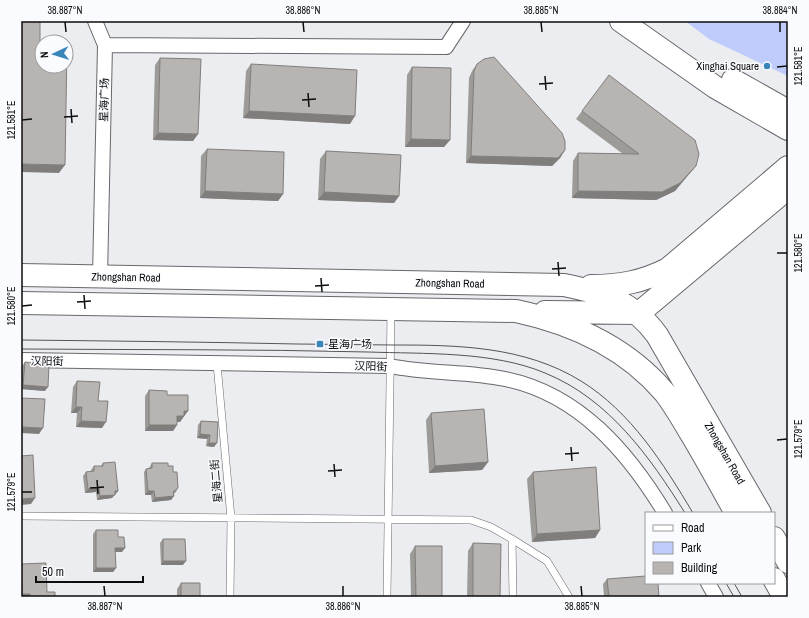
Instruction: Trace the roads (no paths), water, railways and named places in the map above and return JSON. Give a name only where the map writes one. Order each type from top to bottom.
[{"type":"highway","points":[[621,21],[715,87],[788,129]]},
{"type":"highway","points":[[646,21],[726,76],[788,111]]},
{"type":"highway","points":[[564,285],[614,286],[642,281],[668,269],[788,166]]},
{"type":"highway","points":[[516,311],[639,313],[788,188]]},
{"type":"highway","name":"Zhongshan Road","points":[[21,275],[564,285],[604,295],[623,303],[639,313],[658,335],[759,512]]},
{"type":"highway","name":"Zhongshan Road","points":[[21,303],[516,311],[544,317],[596,339],[646,373],[665,394],[683,420],[735,512]]},
{"type":"highway","points":[[775,540],[788,562]]},
{"type":"highway","points":[[775,581],[784,597]]},
{"type":"street","name":"星海广场","points":[[96,21],[105,45],[100,277]]},
{"type":"street","points":[[105,45],[446,47],[463,21]]},
{"type":"street","name":"汉阳街","points":[[21,360],[390,366],[414,371],[505,379],[548,393],[574,408],[596,424],[625,456],[647,484],[665,512]]},
{"type":"street","points":[[709,584],[716,597]]},
{"type":"lane","points":[[387,597],[391,309]]},
{"type":"lane","name":"星海二街","points":[[216,364],[231,518],[230,597]]},
{"type":"lane","points":[[21,516],[470,520],[491,527],[512,538],[547,561],[569,597]]},
{"type":"lane","points":[[512,538],[513,597]]},
{"type":"tram line","points":[[21,340],[442,346],[466,347],[514,354],[559,369],[581,381],[615,408],[630,423],[658,457],[692,512]]},
{"type":"tram line","points":[[21,349],[282,350],[435,354],[481,357],[525,366],[545,373],[568,384],[589,398],[608,414],[642,451],[672,492],[684,512]]},
{"type":"tram line","points":[[727,584],[734,597]]},
{"type":"tram line","points":[[735,584],[742,597]]},
{"type":"place","name":"Xinghai Square","points":[[767,66]]},
{"type":"place","name":"星海广场","points":[[320,344]]}]
